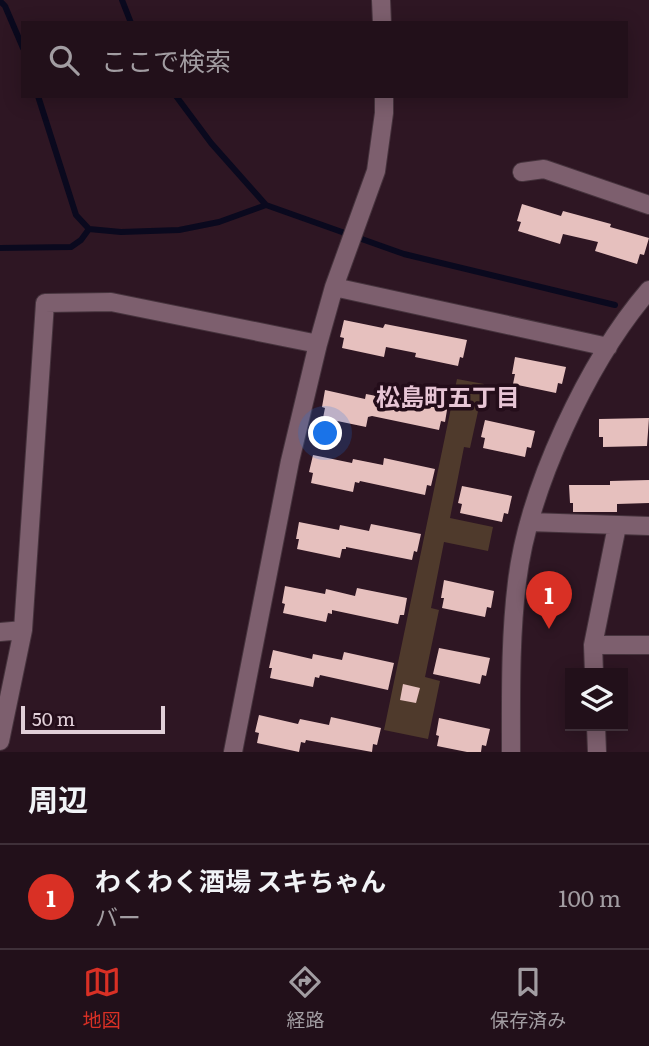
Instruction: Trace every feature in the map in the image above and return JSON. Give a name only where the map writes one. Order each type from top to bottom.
[{"type":"street","points":[[381,0],[382,21]]},
{"type":"street","points":[[233,752],[290,461],[334,287],[376,171],[384,98]]},
{"type":"street","points":[[522,172],[544,169],[649,205]]},
{"type":"street","points":[[334,287],[608,347]]},
{"type":"street","points":[[511,752],[512,633],[518,571],[540,484],[557,444],[608,347],[649,290]]},
{"type":"street","points":[[0,741],[23,630],[45,303],[111,302],[318,344]]},
{"type":"street","points":[[529,522],[649,526]]},
{"type":"street","points":[[594,668],[593,645],[617,526]]},
{"type":"street","points":[[0,632],[23,630]]},
{"type":"street","points":[[593,645],[649,645]]},
{"type":"street","points":[[596,731],[597,752]]},
{"type":"shaded area","points":[[457,379],[484,384],[470,448],[464,447],[450,518],[493,527],[488,551],[444,542],[431,608],[439,610],[425,677],[440,681],[428,739],[384,730]]},
{"type":"building","points":[[522,204],[561,216],[563,211],[649,238],[644,255],[640,254],[637,264],[595,251],[598,242],[563,234],[560,244],[518,231],[521,222],[517,221]]},
{"type":"building","points":[[344,320],[383,328],[385,324],[467,340],[463,358],[460,357],[458,366],[415,357],[416,353],[386,347],[384,357],[342,348],[344,338],[340,337]]},
{"type":"building","points":[[515,357],[566,367],[562,384],[558,383],[556,393],[513,384]]},
{"type":"building","points":[[325,390],[365,399],[366,394],[397,400],[398,394],[448,404],[445,422],[441,421],[439,430],[372,416],[368,417],[366,427],[323,418]]},
{"type":"building","points":[[649,418],[647,446],[603,447],[603,437],[599,437],[599,419]]},
{"type":"building","points":[[485,420],[535,431],[531,448],[527,447],[525,457],[483,448],[485,438],[481,437]]},
{"type":"building","points":[[313,455],[352,463],[353,459],[383,465],[384,458],[435,469],[431,486],[427,485],[425,495],[360,481],[355,482],[353,492],[311,483],[313,473],[309,472]]},
{"type":"building","points":[[649,480],[649,503],[617,504],[617,512],[573,512],[569,485],[610,485],[610,481]]},
{"type":"building","points":[[462,486],[512,496],[508,514],[504,513],[502,522],[460,513],[462,504],[458,503]]},
{"type":"building","points":[[299,522],[339,530],[340,525],[369,531],[371,524],[421,534],[417,552],[414,551],[412,560],[346,547],[342,549],[340,558],[297,549]]},
{"type":"building","points":[[444,580],[494,591],[491,608],[487,607],[485,617],[442,608]]},
{"type":"building","points":[[285,586],[325,594],[326,589],[355,596],[357,588],[407,598],[404,615],[400,615],[398,624],[332,610],[332,614],[328,613],[326,622],[283,613]]},
{"type":"building","points":[[439,648],[490,658],[486,676],[482,675],[480,684],[433,674]]},
{"type":"building","points":[[273,650],[312,659],[313,654],[342,660],[344,652],[394,663],[388,690],[320,675],[319,678],[315,677],[313,687],[270,678]]},
{"type":"building","points":[[403,684],[420,688],[416,703],[400,700]]},
{"type":"building","points":[[259,715],[298,724],[300,719],[329,725],[331,717],[381,728],[377,745],[373,744],[372,752],[306,740],[305,743],[301,742],[299,752],[257,743],[259,733],[255,732]]},
{"type":"building","points":[[439,718],[490,729],[486,746],[482,745],[481,752],[467,752],[437,746]]},
{"type":"waterway","points":[[122,0],[130,21]]},
{"type":"waterway","points":[[0,1],[5,6],[21,43]]},
{"type":"waterway","points":[[39,98],[76,215],[89,229],[121,232],[179,230],[219,222],[266,205]]},
{"type":"waterway","points":[[177,98],[211,143],[266,205],[404,254],[615,305]]},
{"type":"waterway","points":[[0,248],[71,247],[81,240],[89,229]]},
{"type":"place","name":"わくわく酒場 スキちゃん","points":[[549,629]]},
{"type":"district","name":"松島町五丁目","points":[[448,395]]}]
